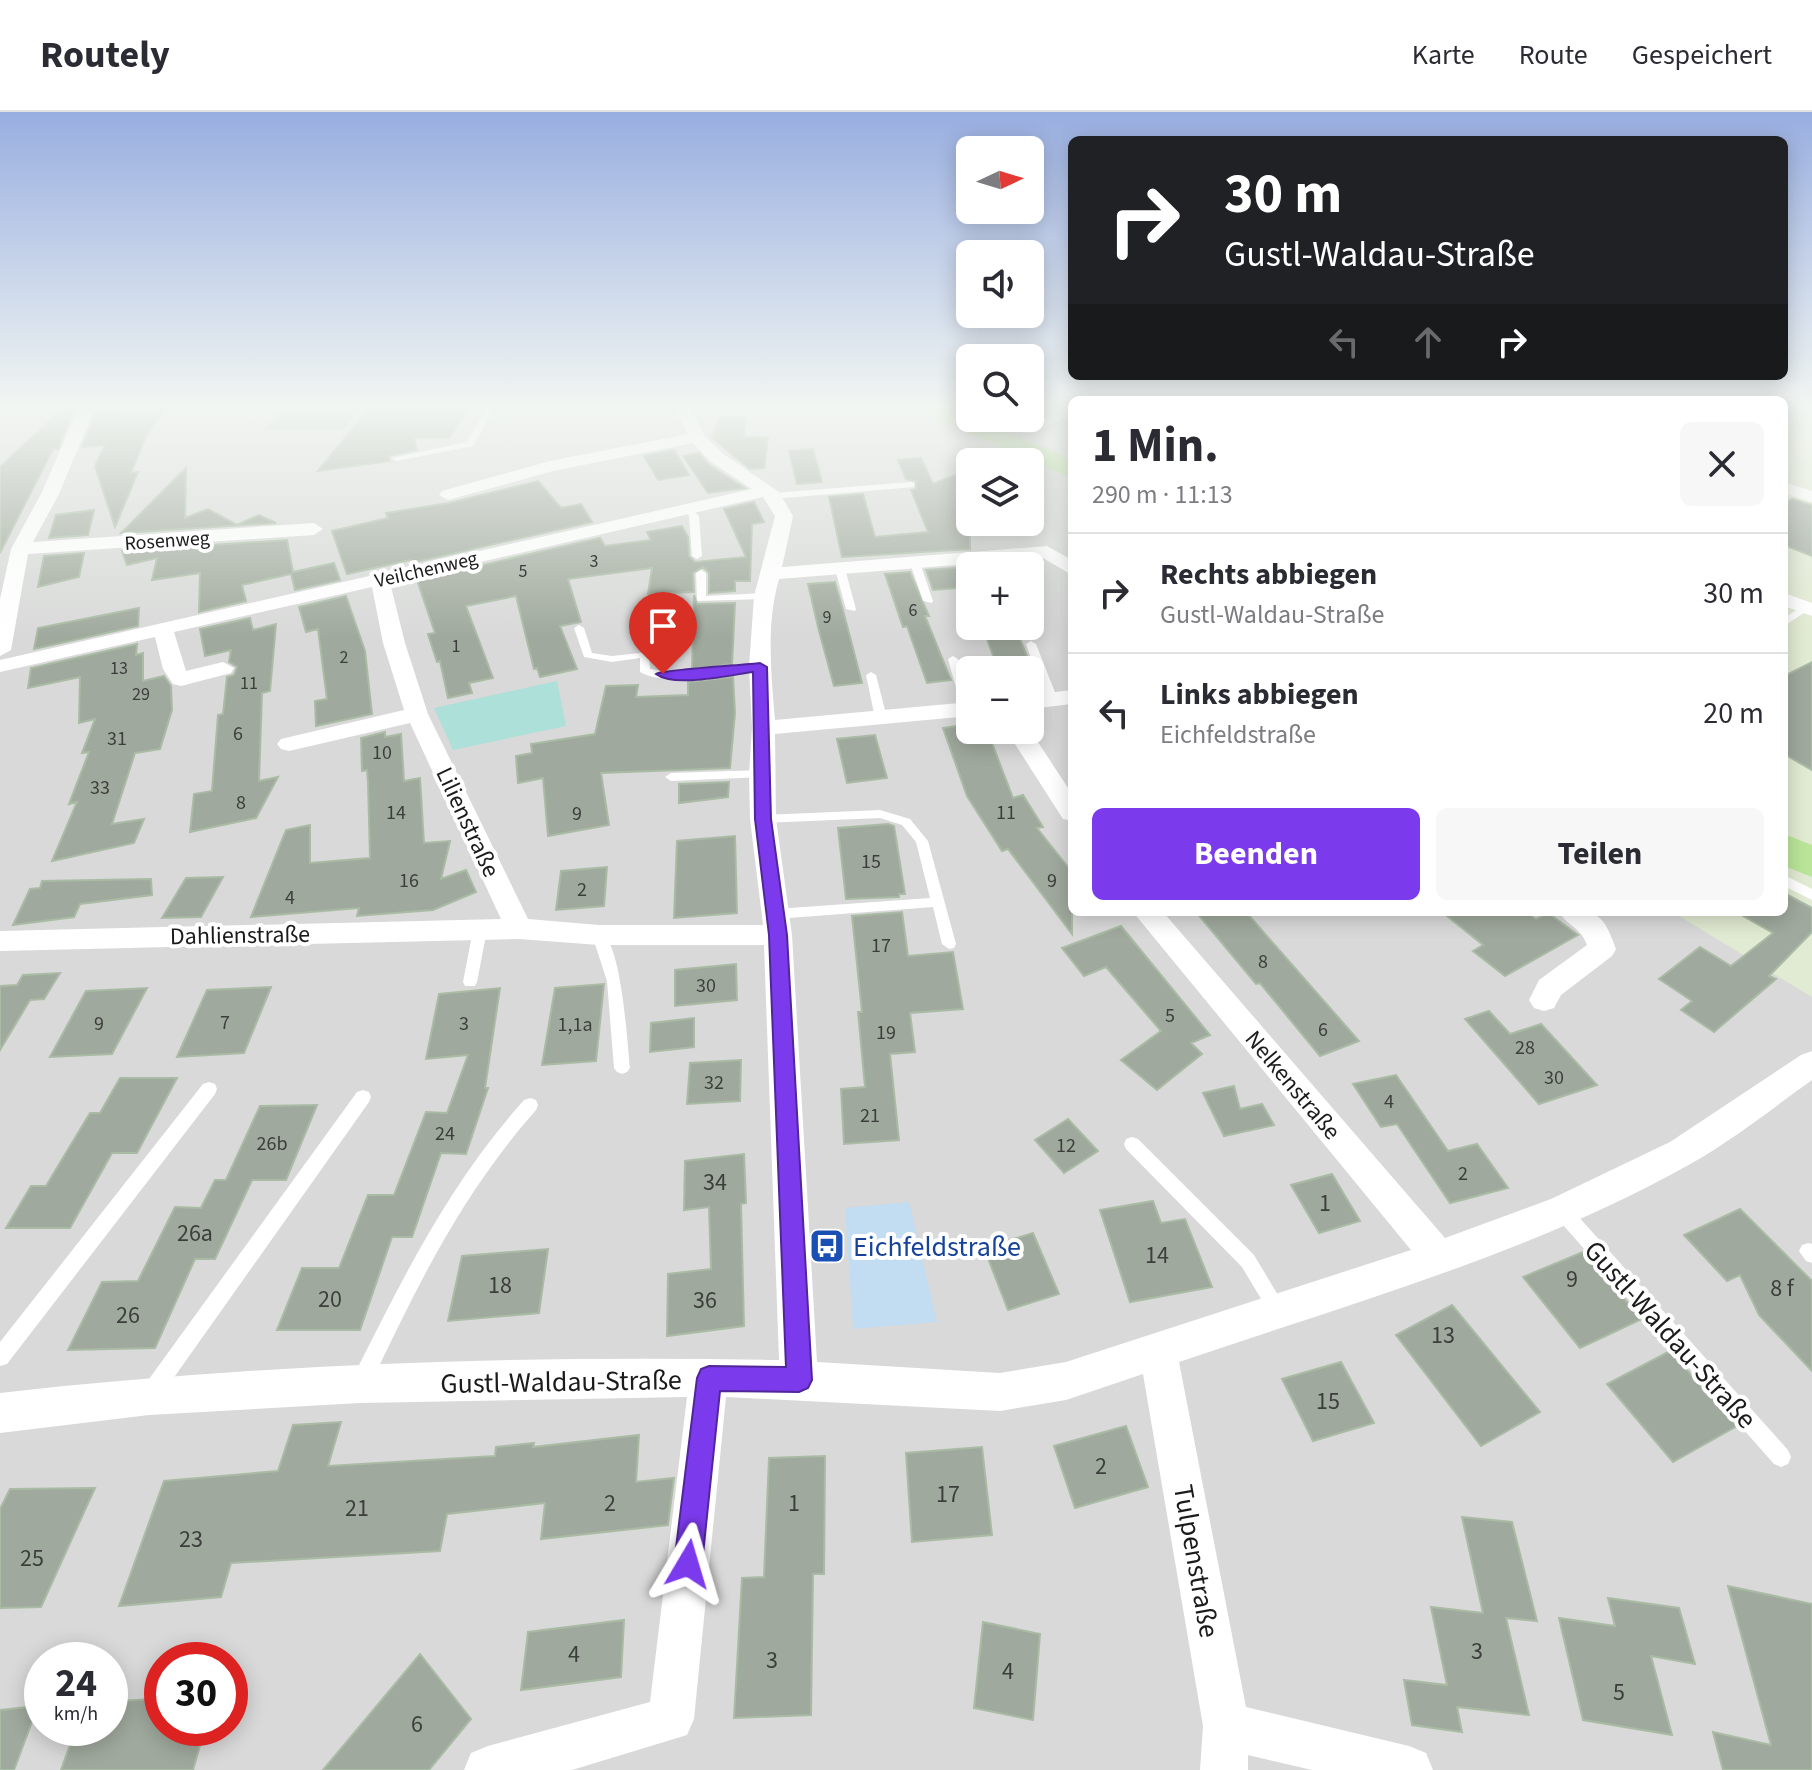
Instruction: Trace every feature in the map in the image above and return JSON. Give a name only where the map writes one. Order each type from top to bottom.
[{"type":"highway","points":[[1788,830],[1812,842]]},
{"type":"highway","points":[[1788,850],[1812,863]]},
{"type":"street","points":[[0,650],[20,549],[55,482]]},
{"type":"street","points":[[448,495],[495,482]]},
{"type":"street","points":[[753,482],[770,494],[784,516],[768,585],[760,667],[764,728],[761,774],[763,819],[777,925],[799,1380]]},
{"type":"street","points":[[1788,488],[1812,497]]},
{"type":"street","name":"Veilchenweg","points":[[0,666],[689,509],[770,494]]},
{"type":"street","name":"Rosenweg","points":[[20,549],[314,529]]},
{"type":"street","points":[[1044,552],[1068,566]]},
{"type":"street","points":[[768,585],[840,569],[956,562]]},
{"type":"street","name":"Lilienstraße","points":[[380,580],[394,643],[417,714],[519,929]]},
{"type":"street","points":[[1788,600],[1809,608]]},
{"type":"street","points":[[163,629],[174,669],[181,679],[223,668]]},
{"type":"street","points":[[764,728],[956,710]]},
{"type":"street","points":[[289,744],[417,714]]},
{"type":"street","points":[[1027,744],[1068,807]]},
{"type":"street","name":"Nelkenstraße","points":[[1150,916],[1439,1257]]},
{"type":"street","points":[[1544,1000],[1549,988],[1602,949],[1594,926],[1579,916]]},
{"type":"street","name":"Dahlienstraße","points":[[0,941],[519,929],[599,935],[777,925]]},
{"type":"street","name":"Gustl-Waldau-Straße","points":[[0,1413],[149,1396],[360,1384],[709,1378],[1000,1392],[1066,1381],[1439,1257],[1562,1211],[1682,1152],[1812,1064]]},
{"type":"street","name":"Tulpenstraße","points":[[1158,1352],[1225,1748]]},
{"type":"street","points":[[488,1770],[671,1719],[709,1378]]},
{"type":"street","points":[[1225,1748],[1409,1770]]},
{"type":"lane","points":[[770,494],[911,485]]},
{"type":"lane","points":[[689,509],[694,516],[697,556]]},
{"type":"lane","points":[[915,563],[928,601]]},
{"type":"lane","points":[[840,569],[851,609]]},
{"type":"lane","points":[[701,573],[701,599],[768,585]]},
{"type":"lane","points":[[1788,621],[1809,608]]},
{"type":"lane","points":[[579,628],[588,655],[612,659],[645,654],[645,672],[681,676],[760,667]]},
{"type":"lane","points":[[1031,644],[1051,700]]},
{"type":"lane","points":[[953,659],[956,668]]},
{"type":"lane","points":[[871,675],[881,718]]},
{"type":"lane","points":[[671,777],[761,774]]},
{"type":"lane","points":[[763,819],[880,814],[900,818],[915,830],[922,841],[949,944]]},
{"type":"lane","points":[[1788,882],[1812,895]]},
{"type":"lane","points":[[777,925],[939,902]]},
{"type":"lane","points":[[470,982],[480,930]]},
{"type":"lane","points":[[599,935],[614,981],[622,1068]]},
{"type":"lane","points":[[0,1357],[209,1089]]},
{"type":"lane","points":[[149,1396],[363,1097]]},
{"type":"lane","points":[[360,1384],[445,1215],[495,1141],[530,1105]]},
{"type":"lane","points":[[1132,1144],[1248,1261],[1278,1312]]},
{"type":"lane","name":"Gustl-Waldau-Straße","points":[[1562,1211],[1781,1457]]},
{"type":"shaded area","points":[[0,482],[956,482],[956,536],[1044,536],[1044,482],[1068,482],[1068,916],[1680,916],[1812,997],[1812,1770],[0,1770]]},
{"type":"shaded area","points":[[1788,482],[1812,482],[1812,997],[1680,916],[1788,916]]},
{"type":"shaded area","points":[[557,681],[566,726],[453,750],[434,708]]},
{"type":"shaded area","points":[[909,1202],[937,1322],[853,1329],[845,1208]]},
{"type":"building","points":[[0,482],[36,482],[0,553]]},
{"type":"building","points":[[100,482],[134,482],[115,527]]},
{"type":"building","points":[[172,482],[186,482],[185,518],[208,509],[237,525],[259,515],[276,523],[121,533]]},
{"type":"building","points":[[539,482],[561,508],[581,504],[592,522],[411,563],[410,560],[347,574],[332,531],[388,518],[386,513],[449,503]]},
{"type":"building","points":[[701,482],[736,482],[745,488],[708,493]]},
{"type":"building","points":[[916,482],[956,482],[956,536],[970,536],[970,549],[842,557],[829,497],[863,494],[875,537],[928,532],[911,490],[916,489]]},
{"type":"building","points":[[1792,499],[1812,505],[1812,556],[1788,547],[1788,502]]},
{"type":"building","points":[[754,502],[764,522],[752,524],[750,581],[735,581],[735,591],[709,593],[709,573],[703,567],[693,573],[694,592],[648,594],[652,568],[568,579],[581,622],[560,626],[577,669],[540,677],[537,668],[534,669],[516,596],[466,606],[493,678],[469,683],[472,693],[448,698],[440,661],[437,662],[428,634],[435,633],[417,580],[600,538],[605,546],[651,540],[647,532],[682,526],[688,537],[689,556],[695,562],[746,557],[724,509]]},
{"type":"building","points":[[94,510],[88,535],[49,538],[56,515]]},
{"type":"building","points":[[287,540],[293,572],[334,563],[340,580],[295,590],[291,574],[242,585],[246,601],[199,612],[200,573],[152,580],[157,558],[127,565],[122,551]]},
{"type":"building","points":[[84,553],[79,577],[38,587],[44,556]]},
{"type":"building","points":[[956,568],[956,588],[933,590],[926,570]]},
{"type":"building","points":[[910,572],[951,680],[927,683],[907,626],[903,627],[885,574]]},
{"type":"building","points":[[835,582],[862,683],[834,686],[818,627],[808,584]]},
{"type":"building","points":[[694,595],[697,604],[735,603],[732,664],[692,669]]},
{"type":"building","points":[[346,596],[365,651],[372,714],[316,726],[315,701],[327,699],[318,629],[306,632],[299,607]]},
{"type":"building","points":[[139,608],[138,626],[34,649],[38,628]]},
{"type":"building","points":[[250,618],[253,630],[276,624],[270,691],[262,693],[259,781],[278,777],[256,818],[190,832],[194,794],[212,791],[218,715],[223,714],[227,677],[234,675],[237,667],[229,662],[231,650],[205,656],[200,629]]},
{"type":"building","points":[[987,640],[1021,640],[1027,656],[993,656]]},
{"type":"building","points":[[137,644],[136,655],[143,653],[143,681],[164,676],[171,686],[172,710],[160,749],[135,753],[112,824],[144,819],[134,843],[52,861],[77,802],[69,804],[89,752],[82,753],[95,719],[79,723],[80,677],[28,688],[31,668]]},
{"type":"building","points":[[1812,662],[1812,770],[1788,756],[1788,674]]},
{"type":"building","points":[[733,677],[735,713],[730,768],[601,773],[609,825],[548,836],[543,778],[518,783],[516,756],[532,753],[531,744],[595,734],[606,686],[638,685],[636,697],[688,695],[688,682]]},
{"type":"building","points":[[956,726],[956,744],[992,744],[1013,798],[1023,795],[1043,827],[1037,828],[1068,867],[1068,916],[1072,916],[1072,934],[1008,849],[1002,851],[967,796],[943,728]]},
{"type":"building","points":[[385,732],[385,737],[401,734],[404,781],[420,778],[424,843],[450,841],[441,879],[466,870],[476,892],[433,910],[357,916],[359,908],[251,917],[286,830],[310,825],[310,863],[370,858],[368,782],[367,770],[362,771],[361,738]]},
{"type":"building","points":[[875,735],[887,778],[847,783],[837,739]]},
{"type":"building","points":[[729,782],[728,797],[679,803],[679,784]]},
{"type":"building","points":[[894,826],[905,894],[899,894],[899,897],[846,899],[838,828]]},
{"type":"building","points":[[735,836],[737,913],[674,918],[677,841]]},
{"type":"building","points":[[607,867],[604,906],[556,910],[561,871]]},
{"type":"building","points":[[223,877],[201,917],[162,918],[186,878]]},
{"type":"building","points":[[151,879],[152,895],[80,904],[74,917],[13,925],[30,889],[40,888],[42,881]]},
{"type":"building","points":[[1788,895],[1812,908],[1812,932],[1769,976],[1776,979],[1714,1032],[1681,1010],[1692,1001],[1659,979],[1700,947],[1731,966],[1773,933],[1743,916],[1788,916]]},
{"type":"building","points":[[902,912],[908,956],[953,952],[963,1009],[910,1013],[915,1052],[890,1054],[899,1140],[844,1144],[841,1089],[865,1087],[858,1012],[862,1012],[852,916]]},
{"type":"building","points":[[1199,916],[1250,916],[1359,1041],[1320,1056],[1260,983],[1256,984]]},
{"type":"building","points":[[1447,916],[1532,916],[1536,919],[1552,916],[1578,935],[1505,976],[1473,951],[1483,945]]},
{"type":"building","points":[[1121,926],[1210,1035],[1191,1043],[1202,1054],[1157,1090],[1121,1060],[1161,1031],[1106,967],[1084,976],[1062,948]]},
{"type":"building","points":[[736,964],[737,1000],[675,1006],[675,970]]},
{"type":"building","points":[[60,973],[44,999],[30,1000],[0,1050],[0,986],[17,985],[23,975]]},
{"type":"building","points":[[604,984],[596,1061],[542,1065],[555,988]]},
{"type":"building","points":[[271,987],[244,1053],[177,1057],[207,990]]},
{"type":"building","points":[[147,988],[112,1054],[50,1057],[86,991]]},
{"type":"building","points":[[500,988],[485,1088],[488,1088],[466,1154],[441,1153],[412,1237],[392,1237],[360,1330],[277,1330],[302,1268],[339,1268],[368,1195],[394,1195],[426,1112],[447,1113],[468,1055],[426,1059],[439,994]]},
{"type":"building","points":[[1489,1011],[1510,1034],[1541,1024],[1597,1085],[1539,1104],[1465,1019]]},
{"type":"building","points":[[694,1018],[694,1047],[650,1052],[651,1023]]},
{"type":"building","points":[[741,1060],[740,1101],[687,1104],[690,1063]]},
{"type":"building","points":[[1396,1075],[1448,1151],[1477,1144],[1508,1188],[1450,1203],[1397,1124],[1381,1127],[1353,1084]]},
{"type":"building","points":[[120,1078],[177,1078],[137,1153],[112,1153],[70,1228],[6,1228],[31,1186],[46,1186],[90,1113],[100,1113]]},
{"type":"building","points":[[1234,1086],[1240,1109],[1262,1104],[1274,1125],[1224,1136],[1203,1093]]},
{"type":"building","points":[[317,1105],[286,1180],[252,1180],[215,1259],[195,1259],[155,1348],[68,1350],[102,1282],[138,1281],[175,1207],[201,1208],[215,1180],[226,1180],[260,1106]]},
{"type":"building","points":[[1068,1119],[1098,1151],[1064,1173],[1035,1140]]},
{"type":"building","points":[[744,1154],[746,1203],[741,1204],[744,1326],[667,1336],[668,1274],[711,1269],[709,1207],[684,1210],[685,1161]]},
{"type":"building","points":[[1332,1174],[1360,1221],[1319,1233],[1291,1185]]},
{"type":"building","points":[[1153,1201],[1161,1223],[1185,1219],[1212,1287],[1130,1302],[1100,1210]]},
{"type":"building","points":[[1740,1209],[1812,1281],[1812,1371],[1759,1315],[1740,1275],[1727,1281],[1684,1235]]},
{"type":"building","points":[[1033,1233],[1059,1294],[1008,1310],[984,1248]]},
{"type":"building","points":[[548,1249],[539,1313],[448,1321],[462,1256]]},
{"type":"building","points":[[1583,1252],[1642,1319],[1580,1348],[1523,1277]]},
{"type":"building","points":[[1452,1305],[1540,1412],[1481,1446],[1396,1335]]},
{"type":"building","points":[[1670,1351],[1737,1426],[1673,1462],[1607,1384]]},
{"type":"building","points":[[1341,1362],[1374,1423],[1313,1441],[1282,1379]]},
{"type":"building","points":[[341,1422],[328,1466],[495,1456],[496,1447],[534,1443],[533,1447],[639,1435],[636,1482],[674,1478],[668,1525],[541,1539],[545,1503],[447,1514],[440,1551],[231,1563],[221,1597],[119,1606],[164,1481],[278,1471],[293,1425]]},
{"type":"building","points":[[1126,1426],[1148,1487],[1075,1508],[1054,1446]]},
{"type":"building","points":[[982,1447],[992,1535],[912,1542],[906,1453]]},
{"type":"building","points":[[825,1456],[824,1574],[813,1574],[811,1715],[734,1718],[742,1578],[764,1577],[769,1458]]},
{"type":"building","points":[[95,1488],[41,1607],[0,1608],[0,1509],[10,1489]]},
{"type":"building","points":[[1462,1517],[1512,1522],[1537,1621],[1506,1618],[1529,1715],[1457,1707],[1462,1732],[1412,1725],[1404,1680],[1447,1685],[1431,1607],[1483,1613]]},
{"type":"building","points":[[1728,1586],[1812,1604],[1812,1770],[1723,1770],[1713,1732],[1771,1745]]},
{"type":"building","points":[[1608,1598],[1679,1608],[1695,1664],[1651,1656],[1672,1735],[1583,1720],[1559,1618],[1615,1626]]},
{"type":"building","points":[[624,1620],[621,1677],[521,1690],[528,1632]]},
{"type":"building","points":[[983,1622],[1040,1634],[1033,1720],[974,1708]]},
{"type":"building","points":[[420,1654],[471,1719],[429,1770],[323,1770]]},
{"type":"building","points":[[144,1699],[144,1746],[200,1746],[193,1770],[61,1770],[70,1746],[128,1746],[128,1701]]},
{"type":"building","points":[[24,1707],[24,1743],[14,1770],[0,1770],[0,1710]]},
{"type":"place","name":"Eichfeldstraße","points":[[827,1246]]},
{"type":"route","points":[[663,674],[681,676],[760,667],[764,728],[761,774],[763,819],[778,935],[799,1380],[709,1378],[688,1564]]}]
